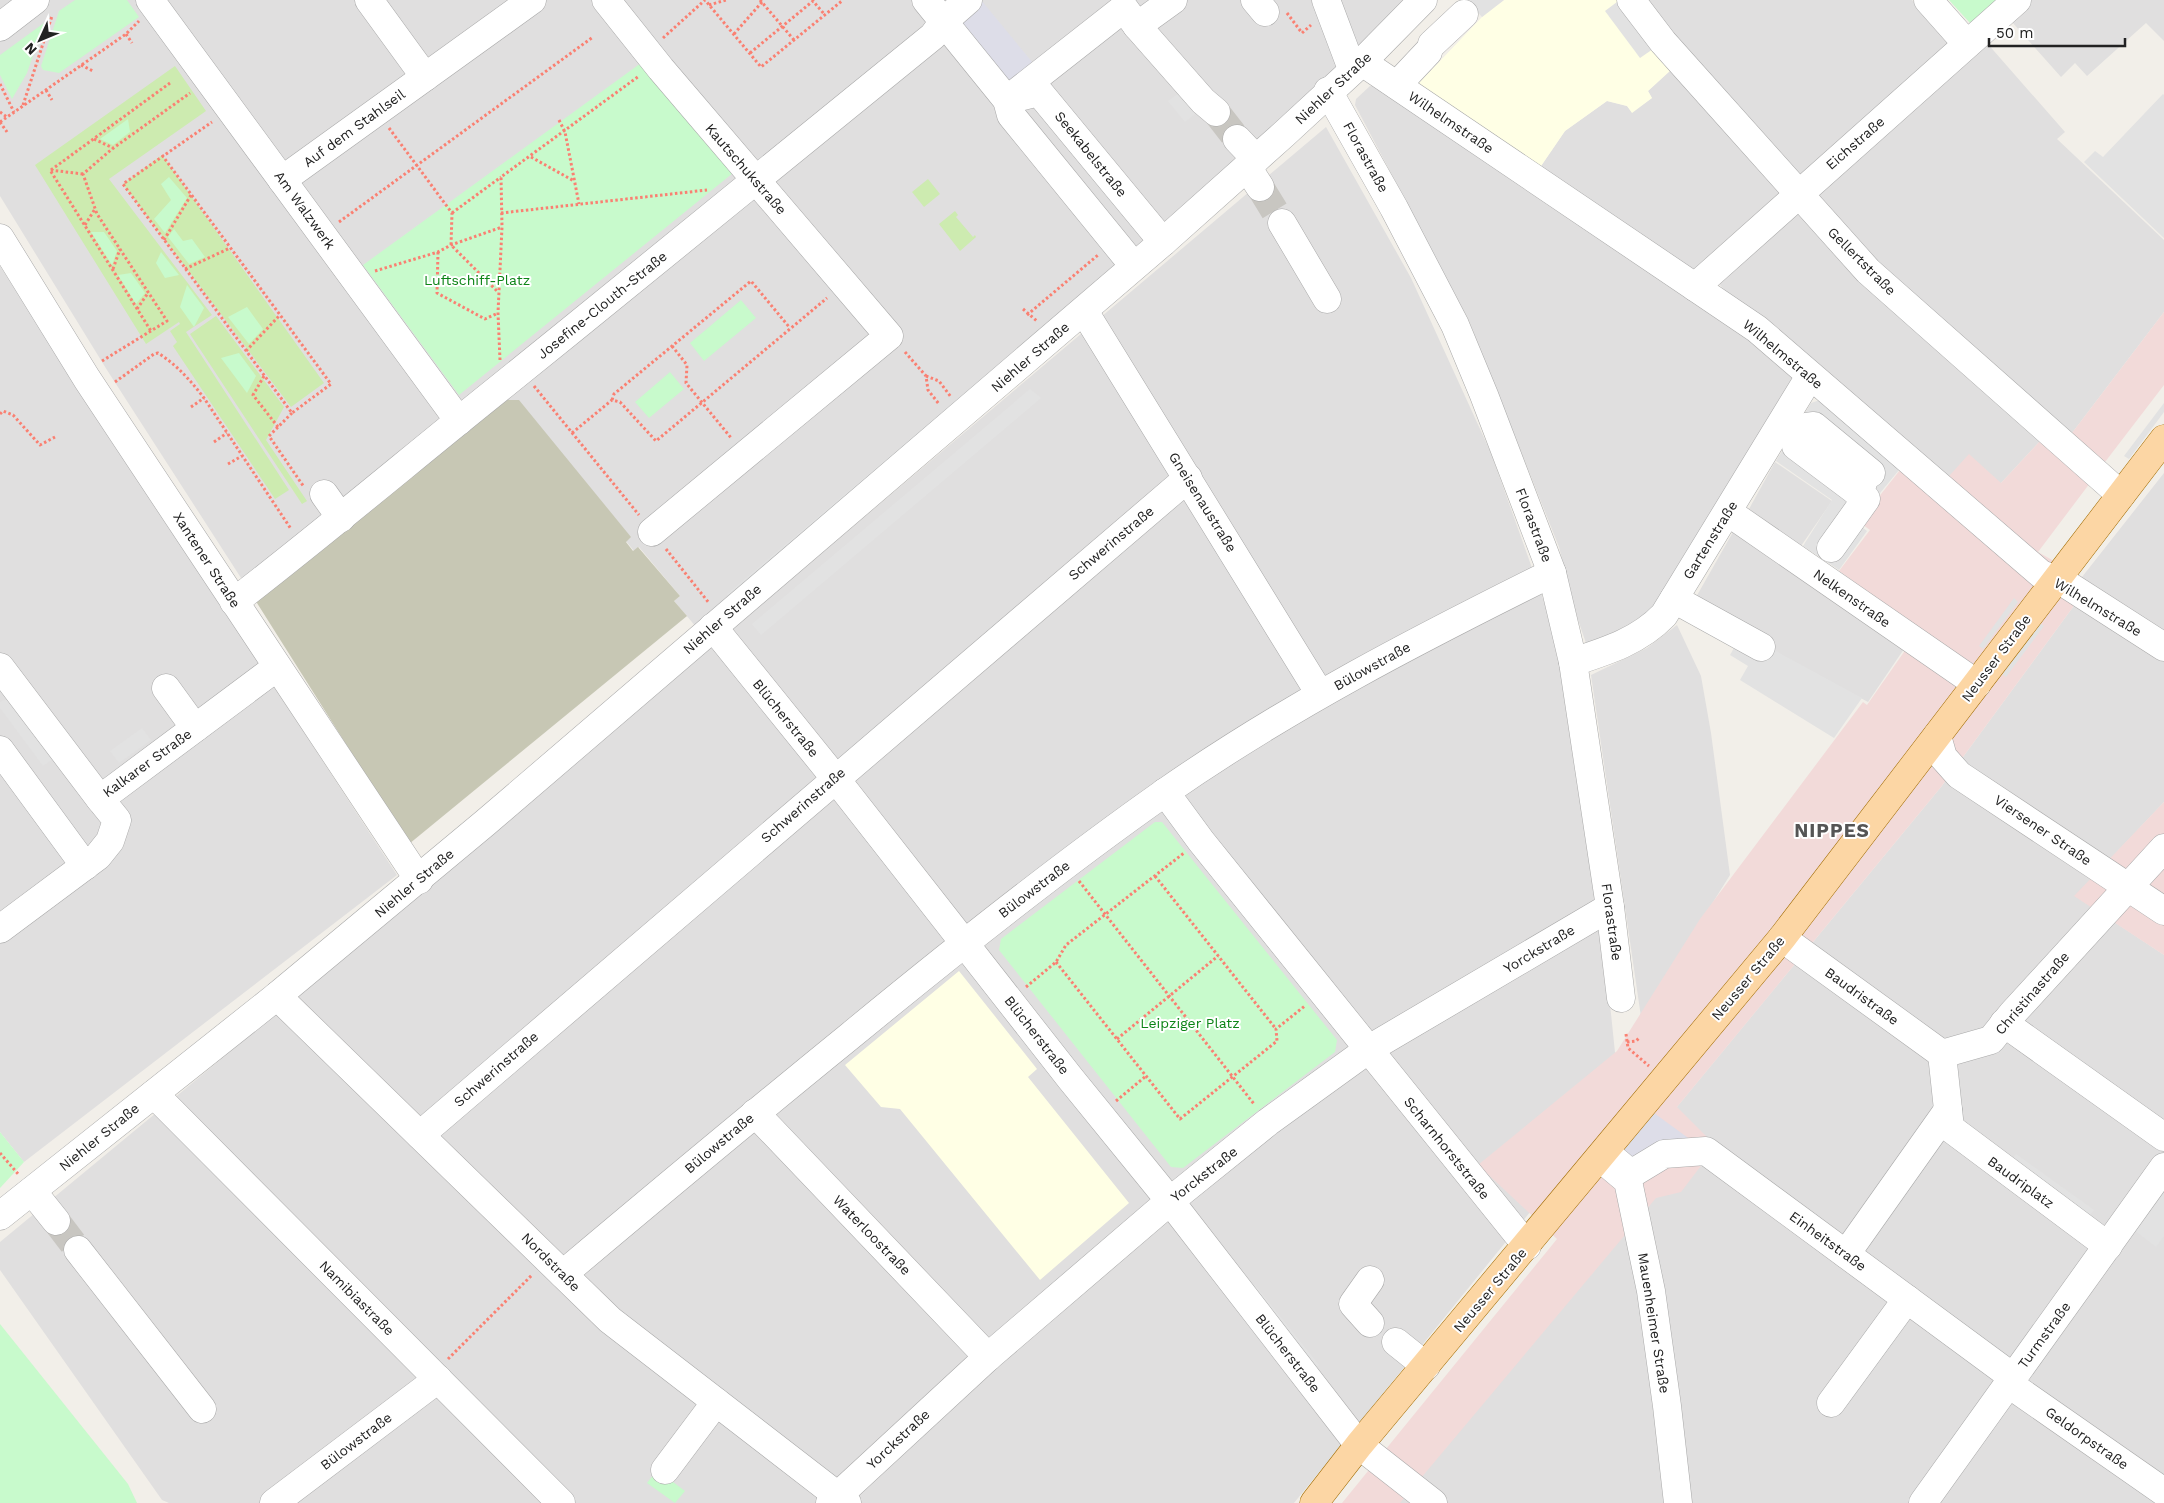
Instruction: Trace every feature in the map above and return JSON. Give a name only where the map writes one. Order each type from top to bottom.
[{"type":"main road","name":"Neusser Straße","points":[[1314,1503],[1359,1446],[1782,938],[2164,439]]},
{"type":"street","points":[[369,0],[425,77]]},
{"type":"street","name":"Auf dem Stahlseil","points":[[282,180],[532,0]]},
{"type":"street","name":"Kautschukstraße","points":[[606,0],[756,181],[889,336]]},
{"type":"street","points":[[926,0],[1007,100],[1010,115],[1134,266]]},
{"type":"street","points":[[944,20],[968,0]]},
{"type":"street","points":[[1137,26],[1172,0]]},
{"type":"street","name":"Niehler Straße","points":[[0,1216],[277,996],[419,880],[717,623],[954,410],[1084,311],[1163,242],[1254,171],[1328,90],[1357,65],[1423,0]]},
{"type":"street","name":"Gellertstraße","points":[[1631,0],[1663,42],[1868,270],[2121,495]]},
{"type":"street","points":[[1928,0],[1967,44]]},
{"type":"street","name":"Eichstraße","points":[[1694,288],[2017,0]]},
{"type":"street","name":"Am Walzwerk","points":[[152,3],[459,421]]},
{"type":"street","points":[[0,27],[41,4]]},
{"type":"street","points":[[1327,5],[1357,65]]},
{"type":"street","points":[[1007,100],[1124,8],[1137,26],[1203,101],[1216,112]]},
{"type":"street","points":[[1397,85],[1467,8]]},
{"type":"street","name":"Josefine-Clouth-Straße","points":[[234,602],[341,518],[756,181],[845,121],[933,36],[944,20]]},
{"type":"street","name":"Wilhelmstraße","points":[[1357,65],[1397,85],[1757,329],[2041,574],[2066,584],[2164,647]]},
{"type":"street","name":"Florastraße","points":[[1328,90],[1394,208],[1455,325],[1552,573],[1573,662],[1622,998]]},
{"type":"street","name":"Seekabelstraße","points":[[1007,100],[1040,92],[1163,242]]},
{"type":"street","points":[[1238,139],[1254,171]]},
{"type":"street","points":[[1282,223],[1327,299]]},
{"type":"street","name":"Xantener Straße","points":[[0,238],[65,364],[97,394],[419,880]]},
{"type":"street","name":"Gneisenaustraße","points":[[1084,311],[1320,694]]},
{"type":"street","points":[[652,532],[889,336]]},
{"type":"street","name":"Gartenstraße","points":[[1573,662],[1604,652],[1636,638],[1651,628],[1664,615],[1810,376]]},
{"type":"street","points":[[1831,548],[1866,499],[1864,482],[1894,449]]},
{"type":"street","name":"Schwerinstraße","points":[[420,1135],[835,778],[1188,478]]},
{"type":"street","points":[[314,491],[341,518]]},
{"type":"street","name":"Nelkenstraße","points":[[1728,512],[1977,684]]},
{"type":"street","name":"Bülowstraße","points":[[556,1266],[755,1113],[964,942],[1165,792],[1320,694],[1438,630],[1552,573]]},
{"type":"street","points":[[1674,599],[1761,647]]},
{"type":"street","name":"Blücherstraße","points":[[717,623],[835,778],[1070,1078],[1170,1201],[1359,1446],[1433,1503]]},
{"type":"street","name":"Kalkarer Straße","points":[[2,676],[100,799],[277,667]]},
{"type":"street","points":[[166,688],[195,728]]},
{"type":"street","name":"Viersener Straße","points":[[1938,736],[1943,757],[1959,775],[2164,911]]},
{"type":"street","points":[[0,750],[85,866]]},
{"type":"street","points":[[1165,792],[1201,841],[1369,1049]]},
{"type":"street","points":[[0,929],[98,856],[110,841],[117,820],[100,799]]},
{"type":"street","name":"Christinastraße","points":[[1942,1054],[1991,1040],[2004,1023],[2127,886],[2164,848]]},
{"type":"street","name":"Yorckstraße","points":[[838,1500],[988,1357],[1170,1201],[1268,1122],[1369,1049],[1610,907]]},
{"type":"street","name":"Baudristraße","points":[[1782,938],[1942,1054]]},
{"type":"street","name":"Nordstraße","points":[[277,996],[610,1320],[838,1500]]},
{"type":"street","points":[[2004,1023],[2164,1137]]},
{"type":"street","name":"Scharnhorststraße","points":[[1369,1049],[1527,1246]]},
{"type":"street","points":[[1846,1254],[1948,1110],[1942,1054]]},
{"type":"street","name":"Namibiastraße","points":[[154,1094],[560,1503]]},
{"type":"street","name":"Baudriplatz","points":[[1948,1110],[1950,1128],[2108,1246]]},
{"type":"street","name":"Waterloostraße","points":[[755,1113],[988,1357]]},
{"type":"street","name":"Einheitstraße","points":[[1630,1178],[1664,1154],[1706,1152],[1846,1254],[2012,1381]]},
{"type":"street","points":[[1602,1155],[1630,1178]]},
{"type":"street","name":"Turmstraße","points":[[1923,1503],[2164,1167]]},
{"type":"street","name":"Mauenheimer Straße","points":[[1630,1178],[1650,1291],[1667,1406],[1678,1503]]},
{"type":"street","points":[[32,1191],[56,1221]]},
{"type":"street","points":[[78,1250],[202,1409]]},
{"type":"street","points":[[1370,1280],[1353,1304],[1370,1323]]},
{"type":"street","points":[[1831,1403],[1907,1300]]},
{"type":"street","points":[[1396,1342],[1426,1366]]},
{"type":"street","name":"Bülowstraße","points":[[274,1503],[436,1377]]},
{"type":"street","name":"Geldorpstraße","points":[[2012,1381],[2164,1492]]},
{"type":"street","points":[[665,1470],[716,1402]]},
{"type":"path","points":[[452,214],[565,132],[652,57],[705,0],[762,67],[843,0]]},
{"type":"path","points":[[709,5],[726,0]]},
{"type":"path","points":[[734,34],[761,1],[794,40]]},
{"type":"path","points":[[750,53],[813,1],[825,15]]},
{"type":"path","points":[[7,132],[0,122],[126,34],[152,3]]},
{"type":"path","points":[[23,106],[52,16],[41,4]]},
{"type":"path","points":[[1269,8],[1302,32],[1327,5]]},
{"type":"path","points":[[126,34],[132,43]]},
{"type":"path","points":[[323,234],[593,36]]},
{"type":"path","points":[[81,65],[93,71]]},
{"type":"path","points":[[50,170],[83,174],[114,148],[208,79]]},
{"type":"path","points":[[50,170],[170,83]]},
{"type":"path","points":[[0,84],[14,112]]},
{"type":"path","points":[[46,90],[52,100]]},
{"type":"path","points":[[231,110],[162,155],[123,184],[292,413]]},
{"type":"path","points":[[0,112],[7,117]]},
{"type":"path","points":[[559,120],[565,132],[578,204]]},
{"type":"path","points":[[389,127],[452,214],[451,245],[498,292]]},
{"type":"path","points":[[94,139],[114,148]]},
{"type":"path","points":[[162,155],[331,384],[292,413],[269,436],[314,491]]},
{"type":"path","points":[[531,157],[574,182]]},
{"type":"path","points":[[50,170],[150,331]]},
{"type":"path","points":[[83,174],[95,208],[167,321],[101,361]]},
{"type":"path","points":[[502,177],[498,313],[512,378],[572,433],[652,532],[717,623]]},
{"type":"path","points":[[501,213],[707,190],[723,207]]},
{"type":"path","points":[[164,240],[191,195]]},
{"type":"path","points":[[85,226],[95,208]]},
{"type":"path","points":[[354,278],[438,252],[451,245],[502,227]]},
{"type":"path","points":[[1027,314],[1113,242]]},
{"type":"path","points":[[185,268],[230,248]]},
{"type":"path","points":[[112,269],[120,250]]},
{"type":"path","points":[[438,252],[436,289],[440,296],[485,319],[498,313]]},
{"type":"path","points":[[572,433],[612,400],[614,394],[751,281],[790,328]]},
{"type":"path","points":[[612,400],[620,402],[656,441],[844,284]]},
{"type":"path","points":[[137,309],[148,293]]},
{"type":"path","points":[[246,351],[279,316]]},
{"type":"path","points":[[889,336],[926,376],[939,381],[953,399],[954,410],[942,408],[928,390],[926,376]]},
{"type":"path","points":[[672,346],[687,365],[686,383],[745,455]]},
{"type":"path","points":[[97,394],[158,353],[192,381],[240,457],[303,548]]},
{"type":"path","points":[[264,376],[253,395],[278,427]]},
{"type":"path","points":[[191,407],[204,398]]},
{"type":"path","points":[[0,414],[3,411],[13,415],[40,445],[55,438]]},
{"type":"path","points":[[214,442],[225,434]]},
{"type":"path","points":[[228,464],[240,457]]},
{"type":"path","points":[[1010,1000],[1056,962],[1066,945],[1201,841]]},
{"type":"path","points":[[1067,864],[1104,915],[1268,1122]]},
{"type":"path","points":[[1056,962],[1180,1119],[1277,1041],[1276,1029],[1155,876]]},
{"type":"path","points":[[1117,1039],[1218,956]]},
{"type":"path","points":[[1276,1029],[1322,992]]},
{"type":"path","points":[[1626,1034],[1628,1048],[1664,1079]]},
{"type":"path","points":[[1627,1042],[1636,1041],[1640,1037]]},
{"type":"path","points":[[1101,1114],[1146,1076]]},
{"type":"path","points":[[0,1153],[32,1191]]},
{"type":"path","points":[[436,1377],[556,1266]]},
{"type":"shaded area","points":[[0,0],[1413,0],[1359,54],[697,628],[674,601],[680,596],[639,547],[634,551],[626,541],[630,538],[252,595],[107,370],[0,196]]},
{"type":"shaded area","points":[[981,0],[1033,63],[1008,91],[959,31],[963,11]]},
{"type":"shaded area","points":[[1467,0],[1504,0],[1482,17]]},
{"type":"shaded area","points":[[1504,0],[1617,0],[1671,70],[1648,91],[1652,98],[1632,113],[1627,106],[1607,101],[1565,131],[1539,169],[1418,84],[1482,17]]},
{"type":"shaded area","points":[[1648,0],[1912,0],[1950,43],[1799,176],[1681,44]]},
{"type":"shaded area","points":[[2014,0],[2164,0],[2164,41],[2146,23],[2087,76],[2075,63],[2061,77],[2012,22]]},
{"type":"shaded area","points":[[1617,2],[1653,49],[1640,58],[1605,11]]},
{"type":"shaded area","points":[[1987,43],[2065,132],[2057,139],[2164,240],[2164,312],[2072,433],[1881,265],[1816,195]]},
{"type":"shaded area","points":[[1671,70],[1780,192],[1694,269],[1688,270],[1539,169],[1565,131],[1607,101],[1627,106],[1632,112],[1652,98],[1648,91]]},
{"type":"shaded area","points":[[1376,85],[1748,334],[1795,376],[1653,608],[1630,624],[1608,635],[1586,643],[1577,617],[1559,547],[1469,321],[1355,105],[1356,99],[1370,86]]},
{"type":"shaded area","points":[[1179,93],[1195,114],[1185,122],[1168,101]]},
{"type":"shaded area","points":[[2163,94],[2164,238],[2084,162],[2095,151],[2103,157]]},
{"type":"shaded area","points":[[1326,127],[1411,278],[1491,453],[1561,649],[1596,868],[1620,1101],[1294,1503],[169,1503],[162,1500],[0,1270],[0,1242],[277,1013]]},
{"type":"shaded area","points":[[1797,211],[2041,440],[2001,483],[1944,480],[1739,305],[1717,282]]},
{"type":"shaded area","points":[[0,266],[397,875],[24,1162],[0,1132]]},
{"type":"shaded area","points":[[1107,272],[730,598],[727,594]]},
{"type":"shaded area","points":[[2164,312],[2164,385],[2105,462],[2072,433]]},
{"type":"shaded area","points":[[1030,389],[1041,398],[761,635],[752,624]]},
{"type":"shaded area","points":[[498,400],[519,400],[631,537],[626,542],[633,551],[638,547],[680,596],[674,601],[687,616],[409,844],[252,595]]},
{"type":"shaded area","points":[[1820,400],[1899,470],[1866,510],[1858,524],[1867,531],[1839,570],[1803,546],[1832,500],[1776,461],[1811,403]]},
{"type":"shaded area","points":[[2164,403],[2164,412],[2129,459],[2124,456]]},
{"type":"shaded area","points":[[2041,440],[2090,483],[2038,552],[2082,577],[2073,607],[1941,787],[1677,1107],[1716,1146],[1681,1192],[1656,1198],[1400,1503],[1342,1503],[1557,1239],[1478,1165],[1617,1051],[1700,919],[1863,702],[1867,705],[1920,629],[1839,571],[1870,530],[1859,522],[1900,470],[1931,496],[1969,454],[2001,483]]},
{"type":"shaded area","points":[[1775,462],[1832,501],[1801,546],[1749,509]]},
{"type":"shaded area","points":[[2164,473],[2164,802],[2075,896],[2164,955],[2164,1503],[1350,1503],[1941,787],[2073,607],[2082,577]]},
{"type":"shaded area","points":[[1733,532],[1904,649],[1868,702],[1691,606]]},
{"type":"shaded area","points":[[2014,598],[2018,602],[1983,649],[1979,646]]},
{"type":"shaded area","points":[[2040,623],[2044,626],[2006,677],[2002,674]]},
{"type":"shaded area","points":[[1677,625],[1701,676],[1711,733],[1730,875],[1641,1017],[1591,675],[1647,648]]},
{"type":"shaded area","points":[[1739,639],[1763,644],[1862,698],[1834,738],[1740,680],[1748,666],[1730,655]]},
{"type":"shaded area","points":[[7,699],[53,759],[43,766],[0,708],[0,702]]},
{"type":"shaded area","points":[[142,728],[151,740],[119,763],[110,751]]},
{"type":"shaded area","points":[[2164,802],[2164,955],[2074,896]]},
{"type":"shaded area","points":[[959,971],[1037,1069],[1028,1077],[1129,1203],[1040,1280],[900,1109],[881,1107],[845,1065]]},
{"type":"shaded area","points":[[1654,1113],[1706,1151],[1614,1159]]},
{"type":"shaded area","points":[[2016,1154],[2094,1210],[2086,1220],[2008,1165]]},
{"type":"shaded area","points":[[2164,1186],[2164,1236],[2156,1247],[2134,1230]]},
{"type":"shaded area","points":[[1255,1285],[1319,1365],[1315,1368],[1251,1288]]},
{"type":"green space","points":[[75,0],[127,0],[139,17],[59,73],[43,70],[41,66],[59,11]]},
{"type":"green space","points":[[1949,0],[1996,0],[1970,23]]},
{"type":"green space","points":[[44,23],[27,73],[12,99],[0,75],[0,55]]},
{"type":"green space","name":"Luftschiff-Platz","points":[[641,63],[733,173],[459,395],[363,265]]},
{"type":"green space","points":[[175,66],[206,111],[109,179],[212,315],[186,332],[289,490],[275,499],[173,346],[177,342],[170,331],[180,324],[179,322],[146,344],[35,165]]},
{"type":"green space","points":[[128,119],[130,132],[113,145],[100,139]]},
{"type":"green space","points":[[162,155],[324,383],[291,407],[123,184]]},
{"type":"green space","points":[[169,177],[187,198],[165,233],[154,219],[171,200],[161,184]]},
{"type":"green space","points":[[928,179],[940,194],[924,207],[912,192]]},
{"type":"green space","points":[[955,211],[958,215],[956,217],[973,237],[975,235],[976,237],[960,251],[939,224]]},
{"type":"green space","points":[[174,229],[183,241],[192,239],[205,257],[189,264],[168,237]]},
{"type":"green space","points":[[91,232],[104,232],[117,251],[112,265]]},
{"type":"green space","points":[[161,252],[179,275],[165,278],[156,263]]},
{"type":"green space","points":[[131,273],[145,293],[136,304],[118,275]]},
{"type":"green space","points":[[187,285],[204,308],[194,327],[180,307]]},
{"type":"green space","points":[[741,300],[756,318],[704,361],[690,343]]},
{"type":"green space","points":[[247,307],[263,329],[249,344],[228,317]]},
{"type":"green space","points":[[216,316],[284,407],[266,440],[307,501],[302,504],[190,334]]},
{"type":"green space","points":[[239,353],[256,376],[247,393],[221,358]]},
{"type":"green space","points":[[670,372],[684,389],[649,418],[635,402]]},
{"type":"green space","name":"Leipziger Platz","points":[[1155,822],[1162,822],[1337,1040],[1335,1052],[1183,1168],[1171,1167],[999,950],[1001,939]]},
{"type":"green space","points":[[0,1132],[24,1162],[0,1188]]},
{"type":"green space","points":[[0,1324],[128,1484],[137,1503],[0,1503]]},
{"type":"green space","points":[[657,1470],[685,1491],[675,1503],[647,1483]]},
{"type":"tunnel","points":[[1216,112],[1237,139]]},
{"type":"tunnel","points":[[1260,187],[1282,223]]},
{"type":"tunnel","points":[[56,1221],[78,1250]]},
{"type":"district","name":"NIPPES","points":[[1832,830]]}]
